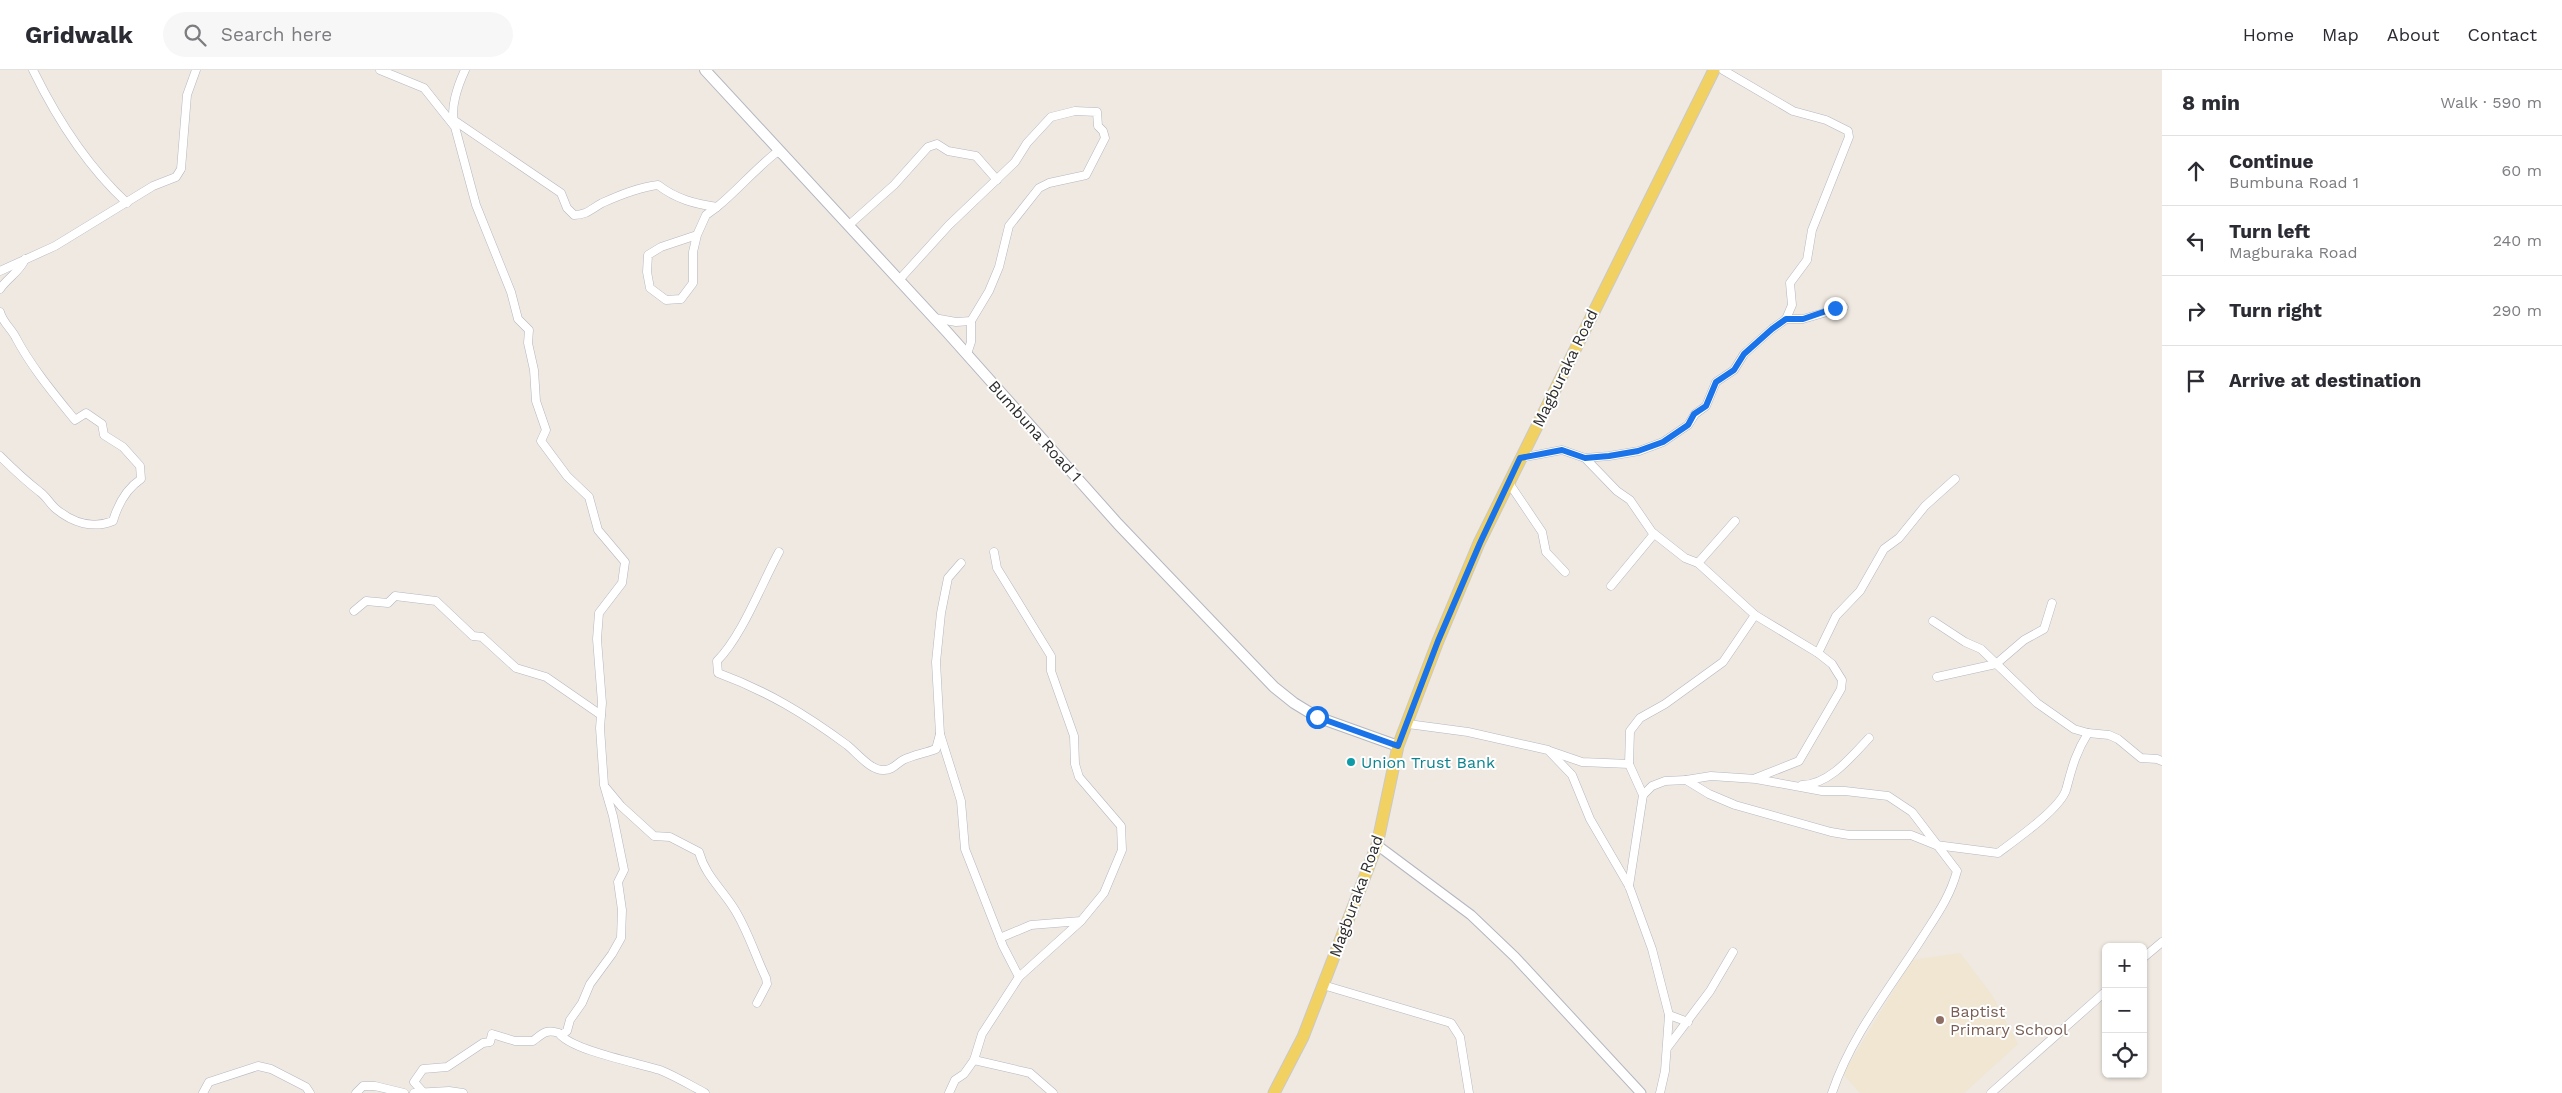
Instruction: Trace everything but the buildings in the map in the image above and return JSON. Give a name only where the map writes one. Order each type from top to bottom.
[{"type":"main road","name":"Bumbuna Road 1","points":[[705,70],[967,354],[1118,524],[1274,687],[1294,703],[1317,717],[1398,746]]},
{"type":"main road","name":"Magburaka Road","points":[[1274,1093],[1303,1037],[1377,845],[1398,746],[1408,724],[1438,641],[1480,543],[1520,458],[1714,70]]},
{"type":"street","points":[[33,70],[69,131],[116,192],[127,203]]},
{"type":"street","points":[[0,271],[55,246],[153,186],[176,177],[181,169],[187,96],[196,70]]},
{"type":"street","points":[[380,70],[424,88],[456,127]]},
{"type":"street","points":[[466,70],[461,78],[452,118],[476,205],[511,292],[518,319],[529,330],[528,343],[534,370],[536,401],[546,430],[541,441],[567,476],[589,497],[598,530],[625,562],[622,583],[600,613],[597,639],[601,715],[600,750],[604,785],[613,816],[624,870],[618,882],[622,910],[621,938],[590,984],[582,1003],[570,1020],[567,1031],[561,1035]]},
{"type":"street","points":[[1585,458],[1638,451],[1674,436],[1688,425],[1700,408],[1706,406],[1716,382],[1734,370],[1744,354],[1786,319],[1792,305],[1790,283],[1807,260],[1812,230],[1849,137],[1848,131],[1826,120],[1793,111],[1727,71]]},
{"type":"street","points":[[899,280],[949,225],[1015,162],[1027,143],[1051,117],[1075,111],[1097,112],[1098,126],[1103,131],[1105,138],[1086,176],[1049,183],[1039,188],[1009,226],[989,291],[971,321],[971,342],[967,354]]},
{"type":"street","points":[[452,118],[458,125],[490,143],[500,153],[562,193],[567,208],[574,215],[585,215],[601,204],[643,187],[658,185],[669,194],[688,202],[717,206]]},
{"type":"street","points":[[849,225],[894,185],[928,147],[937,144],[948,151],[976,156],[997,180]]},
{"type":"street","points":[[697,235],[661,247],[648,255],[647,272],[650,288],[666,300],[681,299],[693,283],[693,252],[697,235],[706,215],[737,191],[777,152],[784,156]]},
{"type":"street","points":[[0,289],[12,273],[22,268],[25,259]]},
{"type":"street","points":[[1786,319],[1803,319],[1844,307]]},
{"type":"street","points":[[0,312],[2,321],[16,338],[18,346],[75,420],[86,413],[102,424],[104,434],[123,447],[140,466],[141,479],[129,487],[113,521],[102,525],[92,525],[76,522],[56,510],[42,492],[24,480],[0,456]]},
{"type":"street","points":[[934,318],[956,322],[971,321]]},
{"type":"street","points":[[1520,458],[1562,450],[1585,458],[1617,491],[1630,500],[1654,534],[1685,558],[1698,563],[1755,615],[1818,653],[1832,664],[1842,680],[1841,690],[1799,760],[1756,779]]},
{"type":"street","points":[[1818,653],[1836,616],[1860,591],[1884,549],[1899,538],[1925,506],[1955,479]]},
{"type":"street","points":[[1509,483],[1542,532],[1546,552],[1565,572]]},
{"type":"street","points":[[1698,563],[1735,521]]},
{"type":"street","points":[[1611,586],[1654,534]]},
{"type":"street","points":[[779,552],[736,636],[727,651],[717,661],[718,673],[754,688],[803,713],[862,757],[872,767],[882,771],[895,768],[902,760],[936,749]]},
{"type":"street","points":[[949,1093],[955,1080],[964,1074],[974,1060],[982,1034],[1019,977],[1081,921],[1104,893],[1122,850],[1121,826],[1079,777],[1075,764],[1074,736],[1050,671],[1051,656],[997,568],[994,552]]},
{"type":"street","points":[[961,563],[948,578],[941,613],[936,662],[940,734],[961,800],[965,849],[1000,938],[1019,977]]},
{"type":"street","points":[[354,611],[366,600],[388,603],[395,596],[436,601],[473,636],[482,637],[516,668],[546,677],[601,715]]},
{"type":"street","points":[[1937,677],[1996,664],[2024,640],[2044,629],[2052,603]]},
{"type":"street","points":[[1630,886],[1643,795],[1629,764],[1630,731],[1640,718],[1664,704],[1723,662],[1755,615]]},
{"type":"street","points":[[1933,621],[1981,650],[2037,702],[2074,729],[2088,733],[2109,735],[2118,739],[2141,758],[2162,761]]},
{"type":"street","points":[[1408,724],[1468,732],[1548,750],[1582,762],[1629,764]]},
{"type":"street","points":[[1686,780],[1708,794],[1735,805],[1806,826],[1849,835],[1911,835],[1936,845],[1998,852],[2026,832],[2056,805],[2066,792],[2069,773],[2077,750],[2088,733]]},
{"type":"street","points":[[936,749],[940,734]]},
{"type":"street","points":[[1643,795],[1652,786],[1665,781],[1711,776],[1807,785],[1830,775],[1869,738]]},
{"type":"street","points":[[936,749],[949,762]]},
{"type":"street","points":[[1548,750],[1572,776],[1590,819],[1630,886],[1652,950],[1669,1015],[1667,1048],[1660,1093]]},
{"type":"street","points":[[1793,784],[1822,792],[1845,791],[1888,796],[1912,812],[1956,872],[1952,891],[1900,974],[1858,1035],[1832,1093]]},
{"type":"street","points":[[604,785],[620,806],[654,836],[670,837],[698,852],[701,863],[712,882],[734,907],[766,978],[767,984],[757,1003]]},
{"type":"street","points":[[1377,845],[1471,914],[1515,957],[1641,1093]]},
{"type":"street","points":[[1000,938],[1031,925],[1081,921]]},
{"type":"street","points":[[2147,955],[2162,942]]},
{"type":"street","points":[[1667,1048],[1710,991],[1732,952]]},
{"type":"street","points":[[1323,985],[1451,1022],[1460,1037],[1469,1093]]},
{"type":"street","points":[[1991,1093],[2102,995]]},
{"type":"street","points":[[1669,1015],[1688,1022]]},
{"type":"street","points":[[428,1092],[415,1086],[414,1082],[423,1069],[447,1067],[483,1043],[490,1042],[492,1034],[516,1041],[533,1042],[545,1031],[551,1030],[561,1035],[564,1039],[595,1052],[662,1071],[705,1093]]},
{"type":"street","points":[[974,1060],[1030,1073],[1053,1093]]},
{"type":"street","points":[[203,1093],[209,1082],[258,1066],[271,1069],[306,1087],[310,1093]]},
{"type":"street","points":[[356,1093],[363,1086],[375,1086],[404,1093]]},
{"type":"street","points":[[414,1093],[463,1093]]},
{"type":"shaded area","name":"Baptist Primary School","points":[[1960,953],[1992,995],[2018,1044],[1964,1093],[1860,1093],[1843,1074],[1912,960]]},
{"type":"place","name":"Union Trust Bank","points":[[1351,762]]},
{"type":"place","name":"Baptist Primary School","points":[[1940,1020]]},
{"type":"route","points":[[1317,717],[1398,746],[1408,724],[1438,641],[1480,543],[1520,458],[1562,450],[1585,458],[1609,456],[1650,448],[1663,442],[1688,425],[1694,414],[1700,408],[1706,406],[1716,382],[1734,370],[1744,354],[1772,329],[1786,319],[1803,319],[1835,308]]}]
